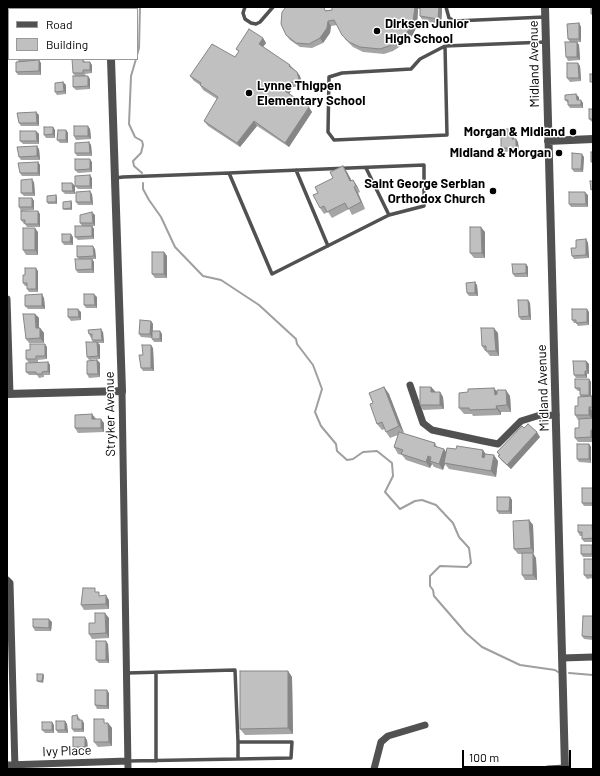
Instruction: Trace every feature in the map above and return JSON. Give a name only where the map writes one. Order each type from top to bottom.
[{"type":"street","name":"Midland Avenue","points":[[545,7],[566,768]]},
{"type":"street","name":"Stryker Avenue","points":[[111,60],[122,391],[128,765]]},
{"type":"street","points":[[548,141],[593,139]]},
{"type":"street","points":[[7,299],[9,394],[122,391]]},
{"type":"street","points":[[410,385],[423,423],[432,430],[490,443],[498,444],[521,421],[536,416],[556,415]]},
{"type":"street","points":[[8,582],[12,766]]},
{"type":"street","points":[[562,658],[593,657]]},
{"type":"street","points":[[374,769],[381,742],[388,736],[424,726]]},
{"type":"street","name":"Ivy Place","points":[[12,766],[128,765]]},
{"type":"street","points":[[548,769],[566,768]]},
{"type":"lane","points":[[245,7],[243,12],[245,19],[256,24],[260,22],[273,7]]},
{"type":"lane","points":[[446,7],[449,18],[455,21],[545,17]]},
{"type":"lane","points":[[445,46],[446,136],[334,140],[328,132],[330,77],[342,73],[411,69],[420,59],[445,46],[546,42]]},
{"type":"lane","points":[[114,178],[296,170],[366,168],[424,165],[424,206],[389,216],[272,274],[229,173]]},
{"type":"lane","points":[[366,168],[389,216]]},
{"type":"lane","points":[[296,170],[328,246]]},
{"type":"lane","points":[[127,672],[235,670],[238,759]]},
{"type":"lane","points":[[156,672],[156,761]]},
{"type":"lane","points":[[128,765],[156,761],[291,758],[292,742],[238,742]]},
{"type":"building","name":"Dirksen Junior High School","points":[[286,7],[324,7],[325,11],[332,10],[332,7],[415,7],[413,21],[408,31],[401,39],[380,49],[360,47],[349,42],[342,35],[334,20],[328,21],[327,28],[320,38],[309,44],[296,43],[286,35],[281,24],[282,12]]},
{"type":"building","points":[[420,7],[439,7],[438,19],[420,16]]},
{"type":"building","points":[[591,7],[593,7],[593,14],[591,14]]},
{"type":"building","points":[[579,23],[579,39],[568,39],[567,24]]},
{"type":"building","name":"Lynne Thigpen Elementary School","points":[[249,29],[263,38],[259,44],[290,65],[289,66],[297,72],[299,79],[295,83],[290,82],[285,91],[309,107],[285,143],[254,121],[237,143],[204,121],[218,97],[190,76],[212,44],[235,57],[239,51],[236,49]]},
{"type":"building","points":[[565,42],[577,42],[577,57],[566,57]]},
{"type":"building","points":[[39,60],[39,71],[16,72],[16,62]]},
{"type":"building","points":[[72,60],[83,60],[83,62],[90,62],[90,70],[83,70],[83,73],[73,73]]},
{"type":"building","points":[[567,63],[578,63],[579,78],[567,78]]},
{"type":"building","points":[[590,74],[593,74],[593,82],[590,82]]},
{"type":"building","points":[[73,76],[88,76],[88,86],[73,87]]},
{"type":"building","points":[[63,82],[64,91],[55,92],[55,83]]},
{"type":"building","points":[[576,94],[577,100],[581,100],[581,105],[568,105],[568,100],[565,100],[565,95]]},
{"type":"building","points":[[589,109],[593,109],[593,119],[589,119]]},
{"type":"building","points":[[36,112],[37,123],[19,123],[17,113]]},
{"type":"building","points":[[74,126],[88,126],[88,136],[74,136]]},
{"type":"building","points":[[44,127],[53,127],[53,134],[44,135]]},
{"type":"building","points":[[501,129],[512,129],[512,139],[516,139],[516,148],[501,148]]},
{"type":"building","points":[[58,130],[66,130],[66,140],[57,140]]},
{"type":"building","points":[[20,131],[36,131],[37,141],[20,141]]},
{"type":"building","points":[[89,142],[90,153],[75,153],[75,143]]},
{"type":"building","points":[[37,146],[37,156],[19,157],[17,147]]},
{"type":"building","points":[[591,152],[593,152],[593,162],[591,162]]},
{"type":"building","points":[[572,153],[582,154],[581,169],[572,169]]},
{"type":"building","points":[[75,159],[90,159],[90,169],[75,170]]},
{"type":"building","points":[[38,162],[38,173],[20,173],[18,163]]},
{"type":"building","points":[[343,166],[350,181],[353,180],[356,186],[354,187],[361,202],[348,209],[345,203],[327,212],[324,206],[320,208],[313,195],[318,193],[315,187],[333,178],[330,172]]},
{"type":"building","points":[[90,175],[90,186],[75,186],[75,176]]},
{"type":"building","points":[[32,179],[33,193],[21,193],[21,180]]},
{"type":"building","points":[[590,181],[593,181],[593,189],[591,190]]},
{"type":"building","points":[[62,183],[72,183],[73,191],[62,191]]},
{"type":"building","points":[[90,191],[91,202],[76,202],[76,192]]},
{"type":"building","points":[[569,192],[585,192],[586,204],[569,204]]},
{"type":"building","points":[[56,195],[56,202],[47,202],[47,196]]},
{"type":"building","points":[[19,198],[32,198],[32,207],[19,207]]},
{"type":"building","points":[[71,201],[71,208],[63,209],[63,202]]},
{"type":"building","points":[[21,211],[38,211],[38,224],[25,224],[25,220],[21,220]]},
{"type":"building","points":[[92,212],[93,223],[80,223],[80,215]]},
{"type":"building","points":[[75,226],[92,226],[92,236],[75,237]]},
{"type":"building","points":[[470,227],[481,227],[482,253],[470,253]]},
{"type":"building","points":[[23,228],[35,228],[35,250],[23,250]]},
{"type":"building","points":[[62,234],[71,234],[70,242],[62,242]]},
{"type":"building","points":[[586,239],[586,255],[572,256],[571,248],[576,248],[576,240]]},
{"type":"building","points":[[77,246],[93,246],[94,256],[77,257]]},
{"type":"building","points":[[152,252],[164,252],[164,274],[152,274]]},
{"type":"building","points":[[75,259],[92,259],[92,269],[76,270]]},
{"type":"building","points":[[512,264],[526,264],[526,273],[513,274]]},
{"type":"building","points":[[25,268],[36,268],[36,289],[27,289],[27,283],[23,283]]},
{"type":"building","points":[[475,282],[475,293],[467,293],[466,283]]},
{"type":"building","points":[[42,294],[42,306],[25,306],[25,295]]},
{"type":"building","points":[[84,294],[94,294],[95,305],[84,305]]},
{"type":"building","points":[[518,300],[528,300],[529,316],[519,317]]},
{"type":"building","points":[[68,309],[78,309],[79,317],[68,317]]},
{"type":"building","points":[[572,309],[587,309],[587,322],[576,323],[576,320],[572,320]]},
{"type":"building","points":[[23,314],[35,314],[36,328],[40,328],[40,338],[26,339]]},
{"type":"building","points":[[140,320],[151,321],[150,334],[139,334]]},
{"type":"building","points":[[481,328],[494,328],[496,351],[486,351],[486,346],[482,346]]},
{"type":"building","points":[[101,329],[102,340],[92,340],[92,334],[89,334],[88,330]]},
{"type":"building","points":[[152,331],[160,331],[160,339],[152,339]]},
{"type":"building","points":[[86,342],[97,342],[98,356],[87,357]]},
{"type":"building","points":[[30,344],[45,344],[45,356],[36,356],[36,359],[26,359],[26,350],[30,350]]},
{"type":"building","points":[[142,345],[151,345],[151,368],[141,368],[139,355],[143,355]]},
{"type":"building","points":[[97,360],[98,374],[87,374],[87,361]]},
{"type":"building","points":[[573,361],[586,361],[587,371],[585,371],[585,375],[574,375]]},
{"type":"building","points":[[48,362],[48,371],[42,372],[42,374],[36,374],[36,372],[26,372],[26,363]]},
{"type":"building","points":[[575,379],[589,379],[589,395],[580,395],[580,388],[575,388]]},
{"type":"building","points":[[384,387],[399,426],[386,432],[382,422],[377,424],[370,404],[373,403],[369,393]]},
{"type":"building","points":[[420,387],[431,387],[431,392],[440,392],[440,405],[420,405]]},
{"type":"building","points":[[494,388],[495,395],[497,394],[497,390],[506,390],[507,405],[496,406],[497,409],[469,410],[469,408],[459,408],[459,393],[468,392],[468,389]]},
{"type":"building","points":[[592,396],[592,407],[589,407],[589,415],[575,415],[575,406],[578,406],[578,397]]},
{"type":"building","points":[[92,414],[92,419],[101,419],[101,428],[75,428],[75,415]]},
{"type":"building","points":[[593,418],[593,430],[591,430],[591,437],[575,438],[575,428],[579,428],[579,419]]},
{"type":"building","points":[[528,424],[537,432],[507,465],[498,456],[500,455],[497,452],[522,426],[524,428]]},
{"type":"building","points":[[399,432],[435,443],[434,446],[444,449],[439,464],[430,461],[431,457],[428,456],[426,462],[401,454],[403,450],[394,447]]},
{"type":"building","points":[[577,444],[589,444],[589,459],[577,459]]},
{"type":"building","points":[[457,446],[483,450],[482,457],[484,458],[485,454],[494,455],[491,471],[444,463],[447,448],[456,449]]},
{"type":"building","points":[[582,488],[593,488],[593,503],[582,503]]},
{"type":"building","points":[[497,497],[510,497],[509,511],[497,511]]},
{"type":"building","points":[[529,520],[531,548],[514,549],[513,521]]},
{"type":"building","points":[[578,525],[592,525],[593,538],[582,539],[582,532],[578,532]]},
{"type":"building","points":[[581,545],[592,545],[592,554],[581,554]]},
{"type":"building","points":[[522,553],[533,553],[533,575],[522,575]]},
{"type":"building","points":[[584,559],[593,559],[593,575],[584,575]]},
{"type":"building","points":[[83,588],[95,588],[95,592],[99,592],[99,596],[106,595],[106,604],[81,605]]},
{"type":"building","points":[[95,613],[105,613],[106,633],[89,634],[89,623],[95,623]]},
{"type":"building","points":[[583,616],[593,616],[593,637],[582,636]]},
{"type":"building","points":[[33,619],[49,619],[49,628],[33,627]]},
{"type":"building","points":[[96,641],[106,641],[106,660],[96,660]]},
{"type":"building","points":[[240,671],[288,671],[288,728],[240,729]]},
{"type":"building","points":[[37,674],[43,674],[42,681],[37,681]]},
{"type":"building","points":[[95,690],[107,690],[107,706],[95,705]]},
{"type":"building","points":[[77,715],[78,720],[82,720],[82,729],[72,729],[72,716]]},
{"type":"building","points":[[94,719],[104,719],[104,723],[108,723],[109,742],[94,742]]},
{"type":"building","points":[[56,721],[65,721],[65,730],[56,730]]},
{"type":"building","points":[[42,722],[52,722],[52,730],[42,730]]},
{"type":"building","points":[[73,737],[85,737],[85,747],[73,747]]},
{"type":"waterway","points":[[138,52],[140,7]]},
{"type":"waterway","points":[[136,60],[131,76],[129,124],[135,137],[142,141],[143,145],[141,153],[133,161],[134,166],[142,173]]},
{"type":"waterway","points":[[143,183],[143,189],[161,217],[175,247],[203,276],[221,280],[259,305],[296,339],[297,344],[313,365],[322,389],[315,412],[321,426],[336,444],[337,451],[347,460],[353,459],[363,452],[377,451],[392,463],[393,476],[385,492],[400,509],[415,501],[422,500],[436,505],[453,523],[459,537],[469,548],[471,563],[467,567],[440,566],[430,576],[430,586],[433,590],[434,596],[466,633],[482,647],[520,665],[555,670],[558,672]]},
{"type":"waterway","points":[[569,673],[593,675]]},
{"type":"place","name":"Dirksen Junior High School","points":[[377,31]]},
{"type":"place","name":"Lynne Thigpen Elementary School","points":[[249,93]]},
{"type":"place","name":"Morgan & Midland","points":[[573,132]]},
{"type":"place","name":"Midland & Morgan","points":[[559,153]]},
{"type":"place","name":"Saint George Serbian Orthodox Church","points":[[493,191]]}]
